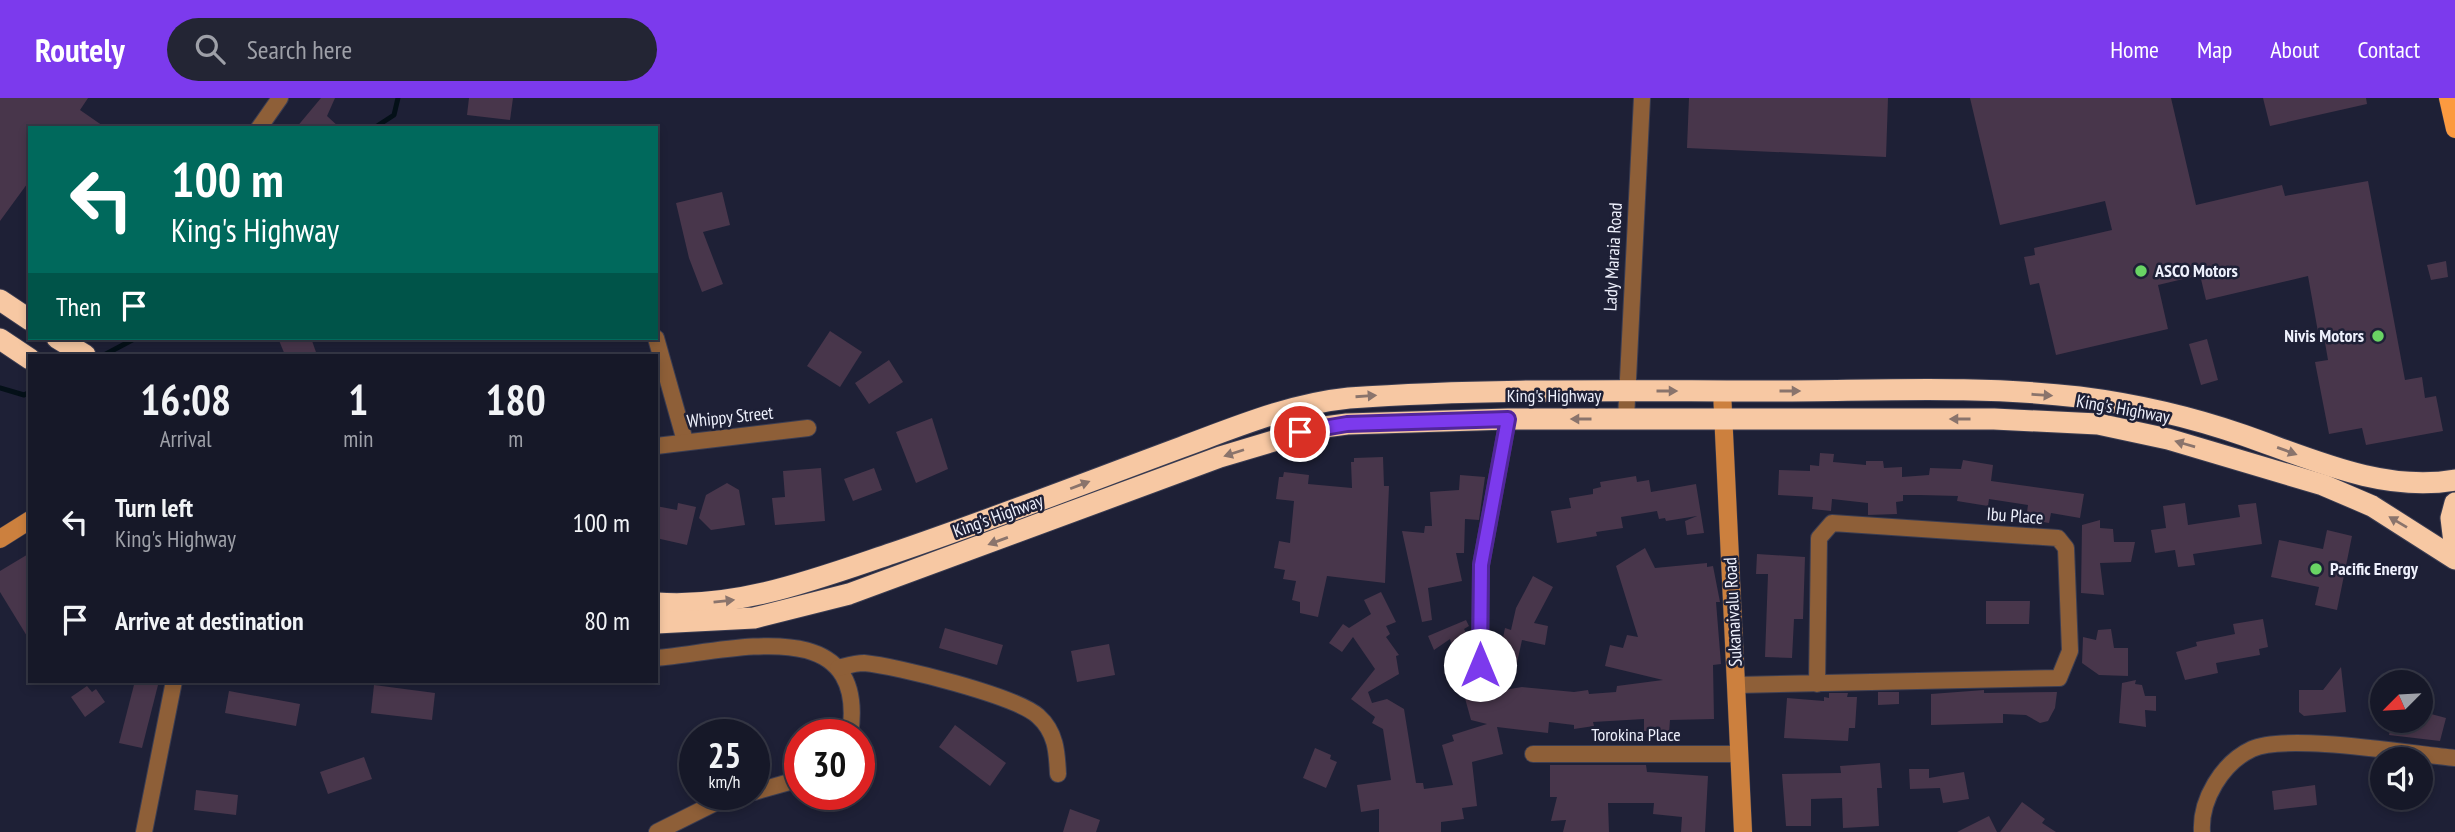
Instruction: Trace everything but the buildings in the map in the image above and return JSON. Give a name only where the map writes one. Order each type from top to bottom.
[{"type":"highway","points":[[0,300],[28,318]]},
{"type":"highway","points":[[2,340],[28,358]]},
{"type":"highway","points":[[60,340],[83,354]]},
{"type":"highway","name":"King's Highway","points":[[658,603],[685,605],[742,598],[807,582],[969,527],[1263,417],[1316,401],[1396,394],[1984,391],[2079,397],[2195,421],[2318,462],[2374,476],[2437,483],[2455,480]]},
{"type":"highway","name":"King's Highway","points":[[658,623],[754,618],[849,594],[1220,457],[1317,428],[1508,419],[1994,418],[2118,428],[2181,443],[2347,494],[2394,519],[2455,559]]},
{"type":"highway","points":[[2455,503],[2451,518],[2455,551]]},
{"type":"main road","points":[[2448,98],[2455,129]]},
{"type":"main road","name":"Sukanaivalu Road","points":[[1722,391],[1743,832]]},
{"type":"main road","points":[[0,539],[28,521]]},
{"type":"street","points":[[260,126],[280,98]]},
{"type":"street","name":"Lady Maraia Road","points":[[1626,419],[1625,391],[1642,98]]},
{"type":"street","points":[[657,340],[685,441]]},
{"type":"street","points":[[1480,665],[1481,565],[1508,419]]},
{"type":"street","name":"Whippy Street","points":[[658,446],[808,428]]},
{"type":"street","name":"Ibu Place","points":[[1737,685],[1817,684],[2059,678],[2070,652],[2066,548],[2058,538],[1832,523],[1819,538],[1817,684]]},
{"type":"street","points":[[658,659],[799,646],[827,658],[838,668],[851,696],[850,719]]},
{"type":"street","points":[[838,668],[866,663],[931,678],[1020,704],[1038,715],[1050,731],[1056,749],[1058,775]]},
{"type":"street","points":[[144,832],[174,683]]},
{"type":"street","points":[[2202,832],[2209,792],[2227,768],[2252,749],[2291,742],[2455,758]]},
{"type":"street","name":"Torokina Place","points":[[1533,754],[1738,754]]},
{"type":"street","points":[[657,832],[701,810]]},
{"type":"waterway","points":[[377,126],[394,115],[398,98]]},
{"type":"waterway","points":[[106,354],[132,340]]},
{"type":"waterway","points":[[0,388],[24,395],[28,393]]},
{"type":"place","name":"ASCO Motors","points":[[2141,271]]},
{"type":"place","name":"Nivis Motors","points":[[2378,336]]},
{"type":"place","name":"Pacific Energy","points":[[2316,569]]},
{"type":"route","points":[[1300,432],[1347,424],[1508,419],[1481,565],[1480,665]]}]
